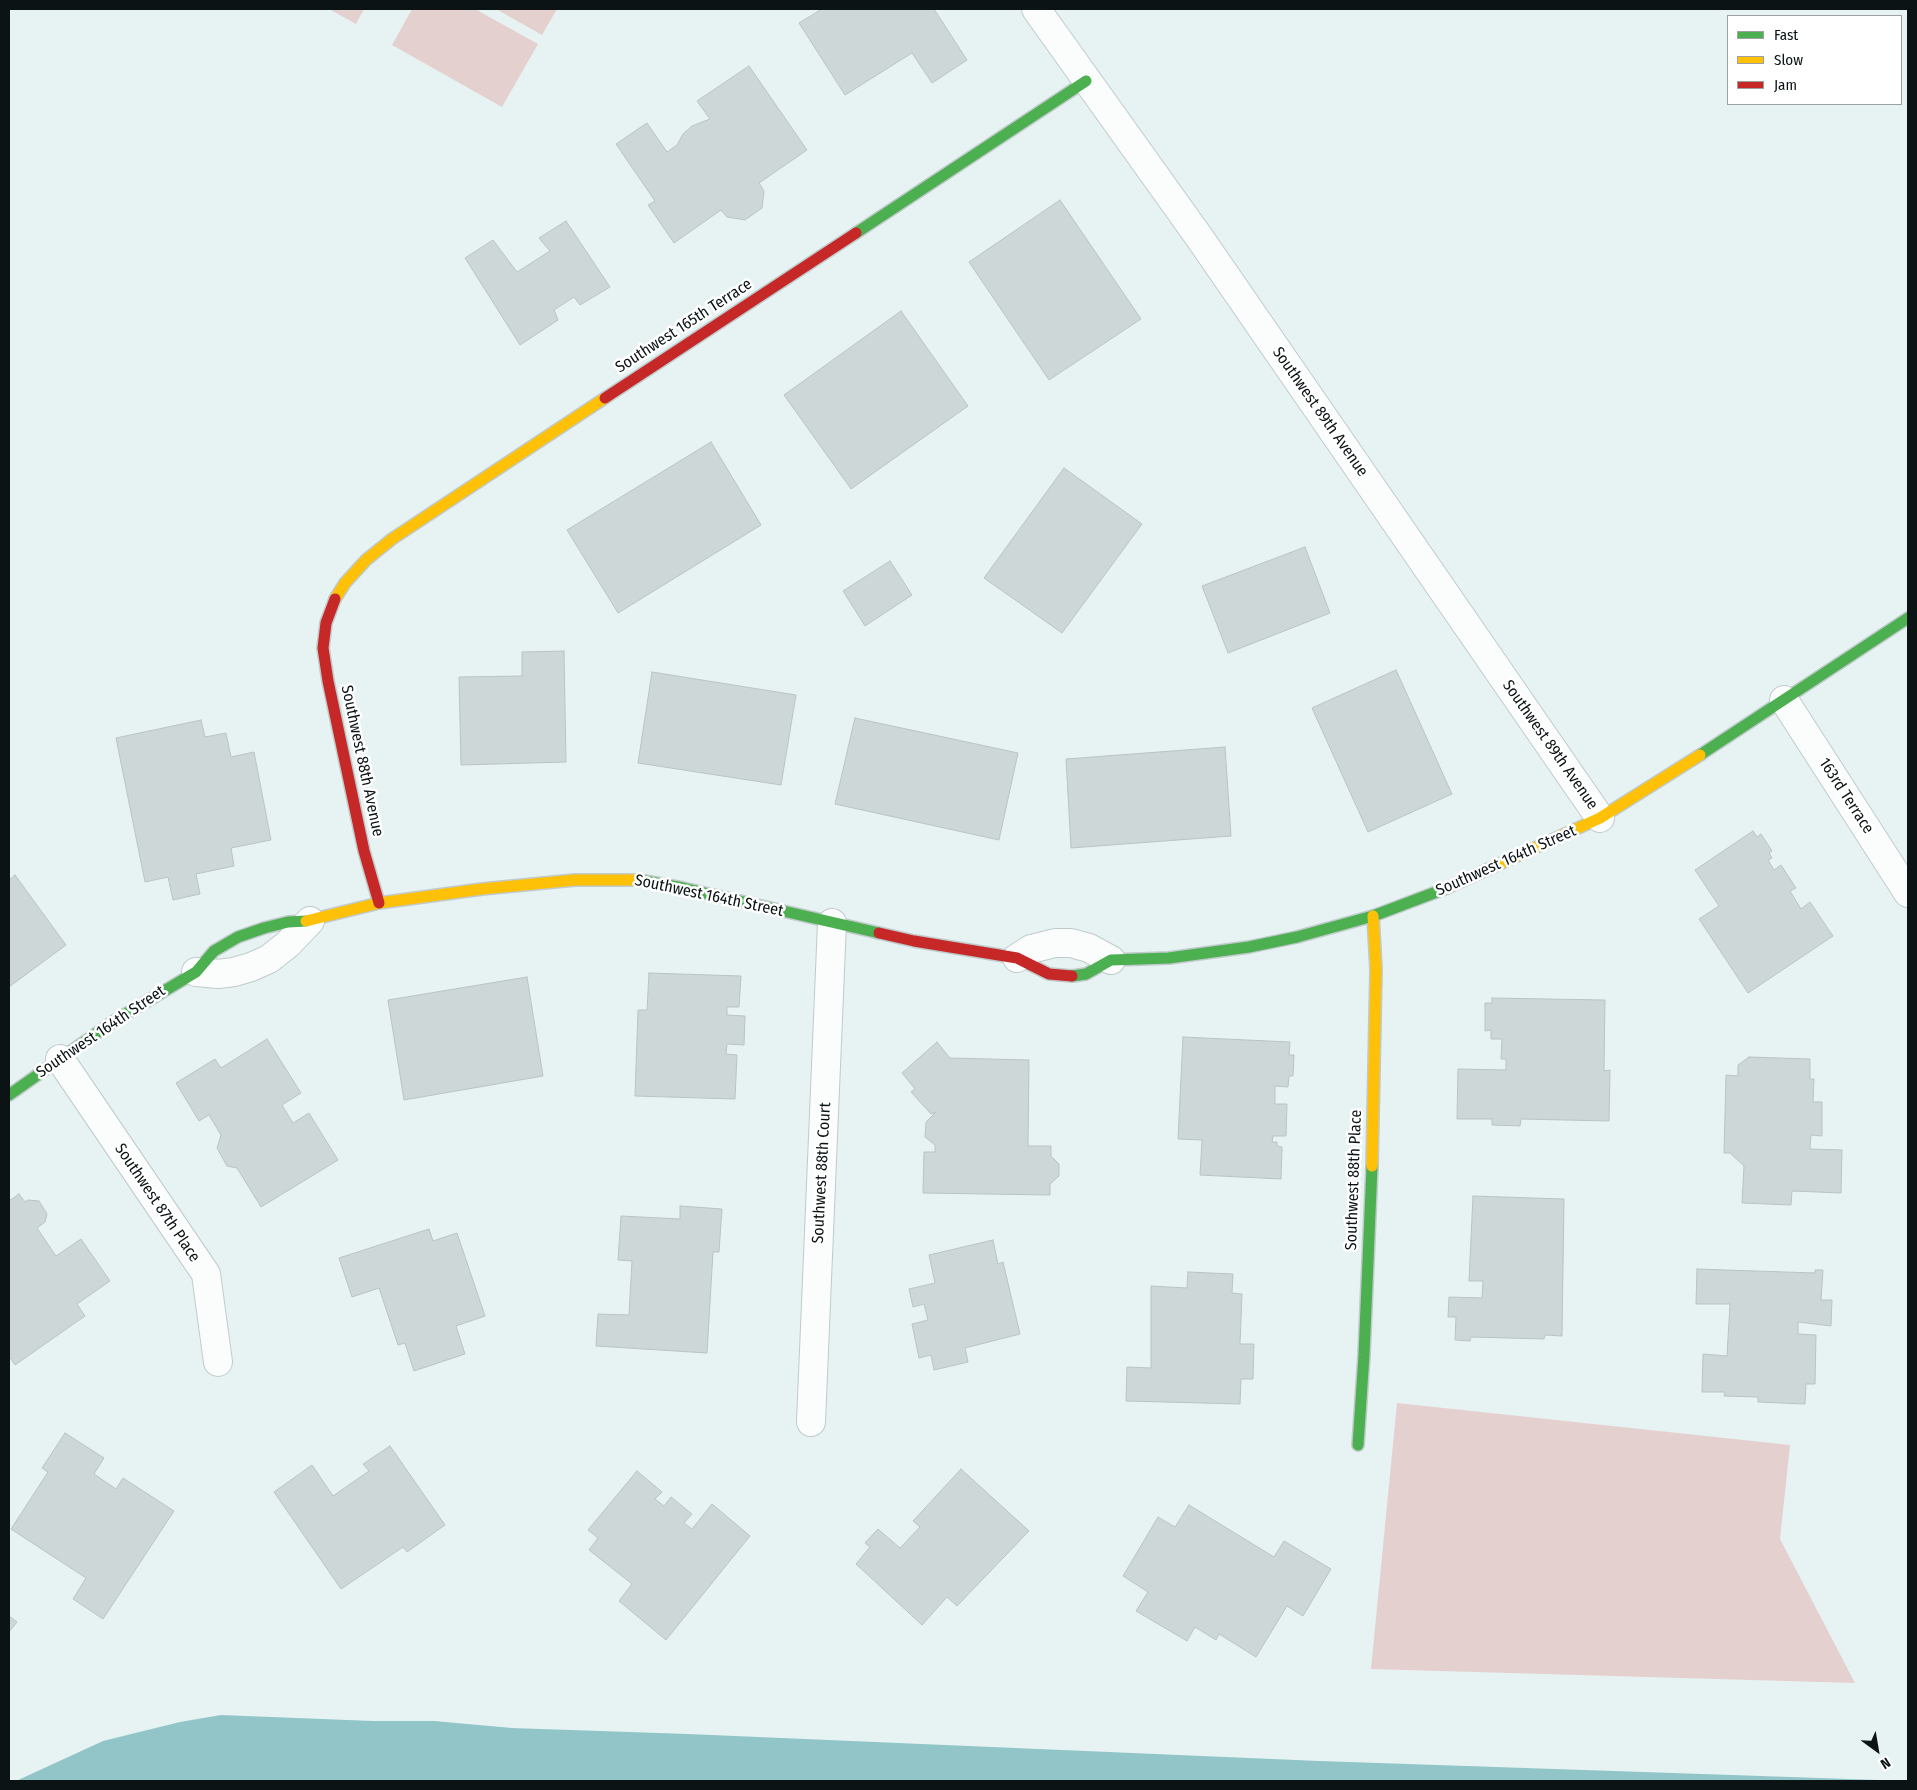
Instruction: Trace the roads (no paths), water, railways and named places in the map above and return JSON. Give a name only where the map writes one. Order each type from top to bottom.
[{"type":"street","name":"Southwest 89th Avenue","points":[[1036,9],[1199,237],[1600,818]]},
{"type":"street","name":"Southwest 165th Terrace","points":[[326,623],[333,602],[345,583],[366,560],[392,539],[1086,80]]},
{"type":"street","name":"Southwest 164th Street","points":[[9,1095],[114,1021],[196,972],[218,974],[251,968],[268,959],[288,944],[310,921],[379,903],[482,889],[575,880],[632,879],[683,888],[914,941],[1017,958],[1031,949],[1055,943],[1071,943],[1089,948],[1111,960],[1169,958],[1249,947],[1297,937],[1373,916],[1462,882],[1600,818],[1655,785],[1908,618]]},
{"type":"street","name":"Southwest 88th Avenue","points":[[326,623],[323,648],[328,680],[364,851],[379,903]]},
{"type":"street","name":"163rd Terrace","points":[[1784,700],[1908,893]]},
{"type":"street","name":"Southwest 88th Place","points":[[1358,1445],[1364,1355],[1374,1105],[1376,969],[1373,916]]},
{"type":"street","name":"Southwest 88th Court","points":[[811,1422],[832,923]]},
{"type":"street","name":"Southwest 87th Place","points":[[60,1059],[206,1274],[218,1362]]},
{"type":"water","points":[[221,1715],[373,1721],[434,1721],[512,1728],[1319,1761],[1908,1781],[16,1781],[103,1741],[180,1722]]}]
